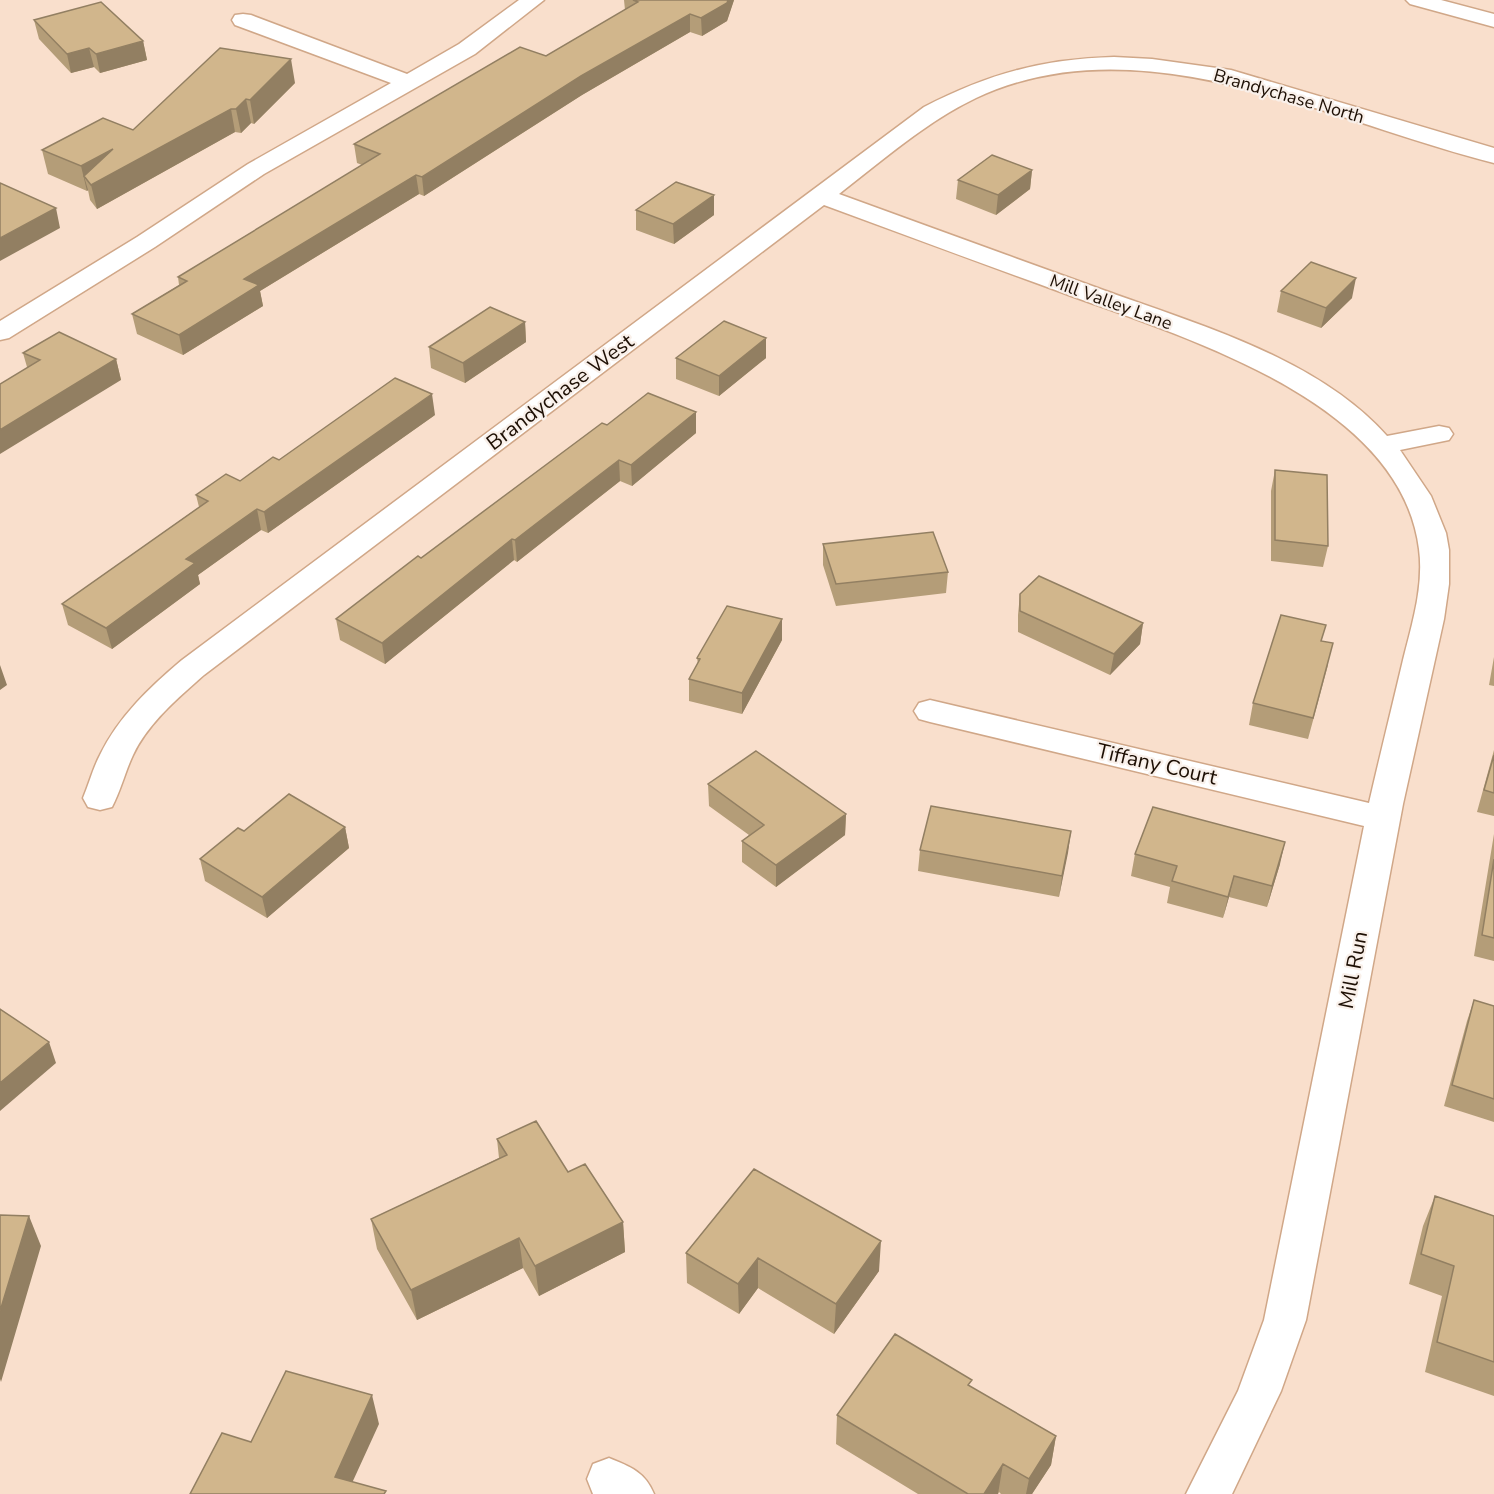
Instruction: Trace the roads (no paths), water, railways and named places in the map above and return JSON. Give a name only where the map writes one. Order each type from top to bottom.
[{"type":"street","points":[[0,332],[146,243],[256,169],[467,49],[533,0]]},
{"type":"street","points":[[1417,0],[1494,21]]},
{"type":"street","points":[[243,20],[408,82]]},
{"type":"street","name":"Brandychase North","points":[[1071,53],[1231,77],[1494,156]]},
{"type":"street","name":"Brandychase West","points":[[100,798],[118,753],[141,716],[169,687],[216,650],[932,111],[961,94],[1071,53]]},
{"type":"street","name":"Mill Valley Lane","points":[[822,196],[1247,353],[1287,373],[1330,400],[1358,422],[1380,446]]},
{"type":"street","points":[[1380,446],[1439,434]]},
{"type":"street","name":"Mill Run","points":[[1208,1494],[1246,1425],[1284,1325],[1383,818],[1429,615],[1435,573],[1432,536],[1418,497],[1398,466],[1380,446]]},
{"type":"street","name":"Tiffany Court","points":[[930,711],[1383,818]]}]
